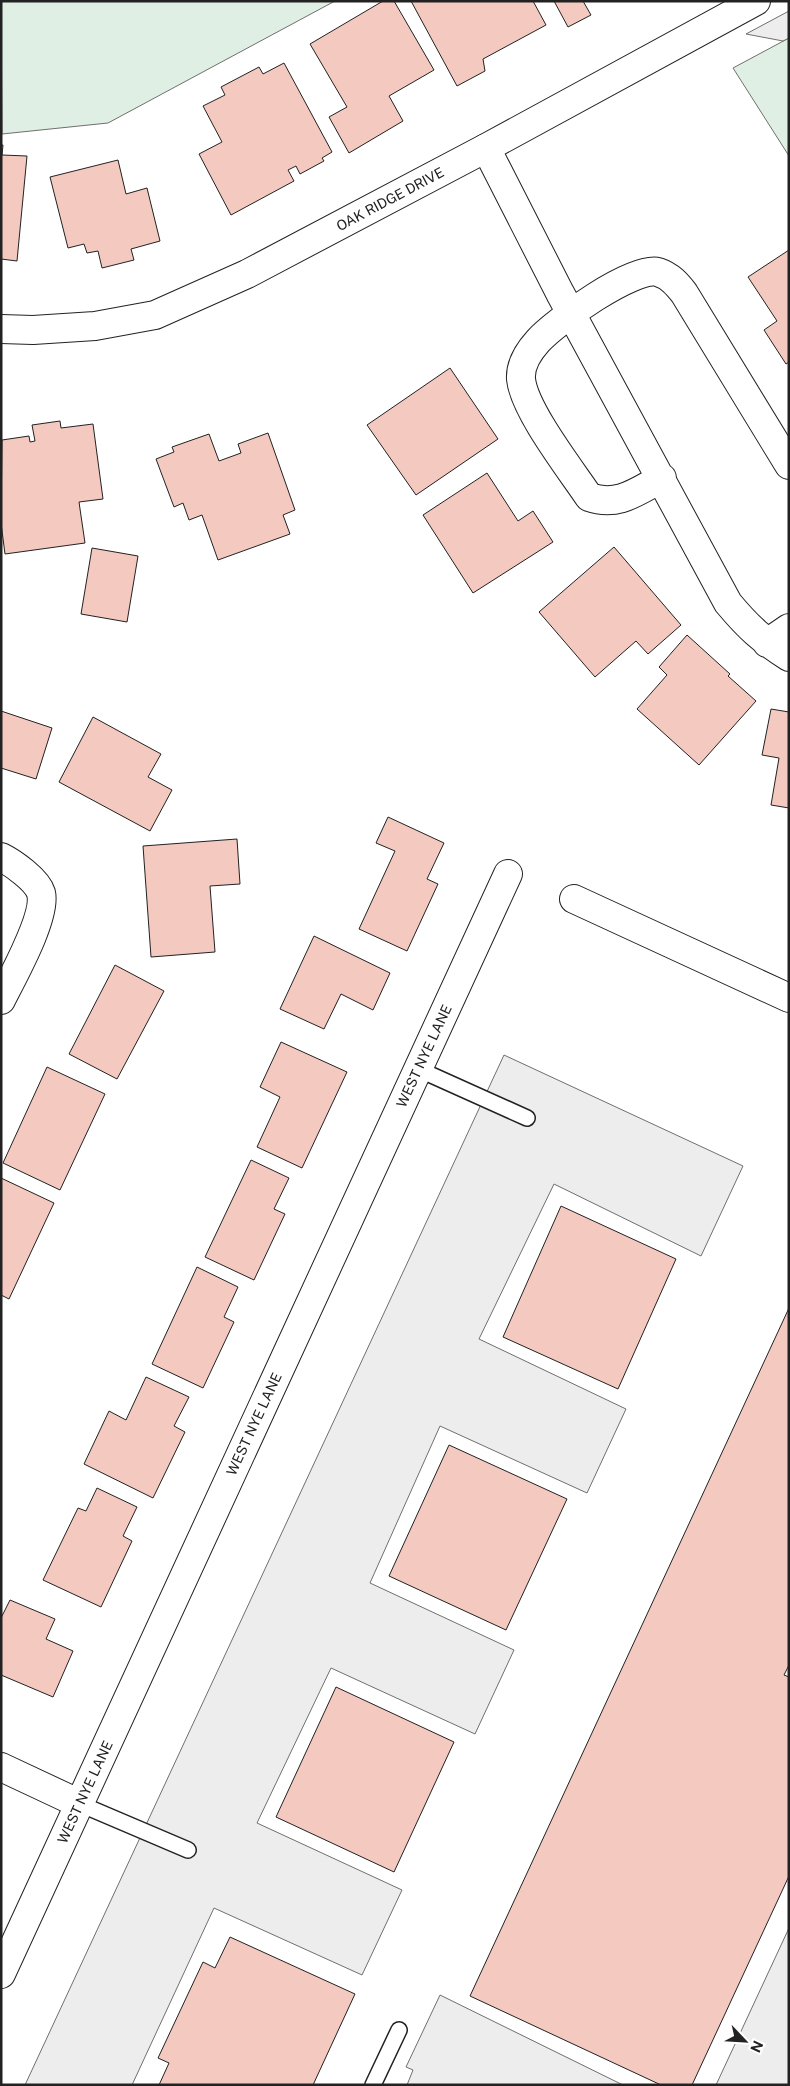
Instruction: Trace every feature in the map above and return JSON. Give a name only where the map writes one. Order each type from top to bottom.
[{"type":"street","name":"OAK RIDGE DRIVE","points":[[1,329],[34,330],[95,326],[155,315],[248,274],[486,148],[756,1]]},
{"type":"street","points":[[486,148],[571,312],[728,602],[747,626],[781,642]]},
{"type":"street","points":[[662,478],[625,498],[603,502],[589,497],[530,409],[521,379],[522,363],[538,342],[571,312],[636,274],[657,272],[673,280],[684,293],[789,465]]},
{"type":"street","points":[[1,858],[28,875],[41,892],[40,910],[32,935],[1,1000]]},
{"type":"street","name":"WEST NYE LANE","points":[[1,1974],[508,874]]},
{"type":"street","points":[[574,899],[789,998]]},
{"type":"street","points":[[1,1767],[80,1804]]},
{"type":"lane","points":[[418,1069],[528,1118]]},
{"type":"lane","points":[[80,1804],[188,1850]]},
{"type":"lane","points":[[373,2085],[399,2030]]},
{"type":"green space","points":[[1,1],[335,1],[108,123],[2,134]]},
{"type":"green space","points":[[789,38],[789,156],[733,68]]},
{"type":"shaded area","points":[[789,11],[789,38],[783,41],[746,34]]},
{"type":"shaded area","points":[[504,1055],[743,1166],[701,1256],[554,1184],[479,1339],[626,1409],[587,1493],[440,1426],[370,1583],[514,1650],[475,1734],[331,1668],[257,1823],[402,1890],[362,1975],[214,1908],[132,2085],[25,2085]]},
{"type":"shaded area","points":[[789,1928],[789,2085],[716,2085]]},
{"type":"shaded area","points":[[440,1995],[623,2085],[407,2085],[413,2070],[406,2067]]},
{"type":"building","points":[[383,1],[394,1],[434,70],[389,96],[403,121],[349,153],[329,117],[347,107],[310,44]]},
{"type":"building","points":[[411,1],[533,1],[546,25],[483,59],[485,71],[457,86]]},
{"type":"building","points":[[554,1],[583,1],[591,15],[568,27]]},
{"type":"building","points":[[284,63],[332,152],[322,158],[324,161],[300,174],[296,166],[288,170],[294,181],[231,215],[199,154],[222,142],[203,106],[225,95],[221,87],[259,67],[263,74]]},
{"type":"building","points":[[1,145],[3,145],[2,155],[27,156],[17,261],[1,259]]},
{"type":"building","points":[[118,160],[126,194],[147,188],[160,241],[131,249],[134,260],[102,268],[98,251],[87,253],[84,244],[68,248],[50,177]]},
{"type":"building","points":[[789,250],[789,362],[786,364],[764,330],[777,321],[748,277]]},
{"type":"building","points":[[450,368],[498,439],[416,495],[367,425]]},
{"type":"building","points":[[60,421],[61,428],[93,424],[103,499],[79,502],[85,543],[5,554],[1,523],[2,440],[29,436],[30,442],[35,441],[32,425]]},
{"type":"building","points":[[268,433],[295,510],[283,515],[290,534],[218,560],[202,515],[189,520],[183,503],[174,507],[156,459],[174,452],[172,447],[209,434],[219,461],[241,453],[238,444]]},
{"type":"building","points":[[487,473],[518,521],[533,511],[553,542],[473,593],[423,515]]},
{"type":"building","points":[[614,547],[681,625],[648,654],[636,641],[595,677],[539,612]]},
{"type":"building","points":[[92,548],[138,556],[127,622],[81,614]]},
{"type":"building","points":[[687,635],[730,674],[728,676],[756,701],[699,765],[637,709],[667,675],[659,667]]},
{"type":"building","points":[[771,709],[789,712],[789,808],[771,805],[779,758],[762,755]]},
{"type":"building","points":[[1,711],[52,728],[36,779],[1,768]]},
{"type":"building","points":[[93,717],[161,754],[148,777],[172,790],[150,831],[59,782]]},
{"type":"building","points":[[388,817],[444,843],[427,879],[438,884],[407,951],[359,929],[395,851],[376,843]]},
{"type":"building","points":[[237,839],[240,884],[210,886],[215,952],[151,957],[143,846]]},
{"type":"building","points":[[314,936],[390,973],[373,1010],[341,994],[324,1029],[280,1009]]},
{"type":"building","points":[[115,965],[164,991],[117,1079],[69,1054]]},
{"type":"building","points":[[281,1042],[347,1072],[302,1168],[257,1147],[280,1097],[260,1087]]},
{"type":"building","points":[[47,1067],[105,1094],[60,1190],[3,1163]]},
{"type":"building","points":[[251,1160],[289,1178],[274,1209],[285,1214],[254,1280],[205,1257]]},
{"type":"building","points":[[1,1178],[54,1203],[9,1299],[1,1295]]},
{"type":"building","points":[[561,1206],[676,1259],[618,1389],[503,1337]]},
{"type":"building","points":[[197,1267],[238,1287],[224,1317],[234,1322],[203,1388],[152,1364]]},
{"type":"building","points":[[789,1308],[789,1665],[784,1675],[789,1677],[789,1876],[692,2085],[661,2085],[470,1996]]},
{"type":"building","points":[[146,1377],[189,1397],[174,1426],[185,1432],[153,1498],[84,1464],[109,1411],[126,1420]]},
{"type":"building","points":[[449,1445],[567,1499],[506,1630],[389,1576]]},
{"type":"building","points":[[97,1488],[137,1507],[123,1536],[132,1541],[101,1607],[43,1580],[78,1508],[86,1511]]},
{"type":"building","points":[[10,1600],[55,1619],[46,1639],[73,1651],[53,1697],[1,1675],[1,1618]]},
{"type":"building","points":[[336,1687],[454,1742],[394,1872],[276,1817]]},
{"type":"building","points":[[230,1937],[355,1994],[313,2085],[159,2085],[169,2063],[158,2058],[203,1962],[215,1968]]}]
